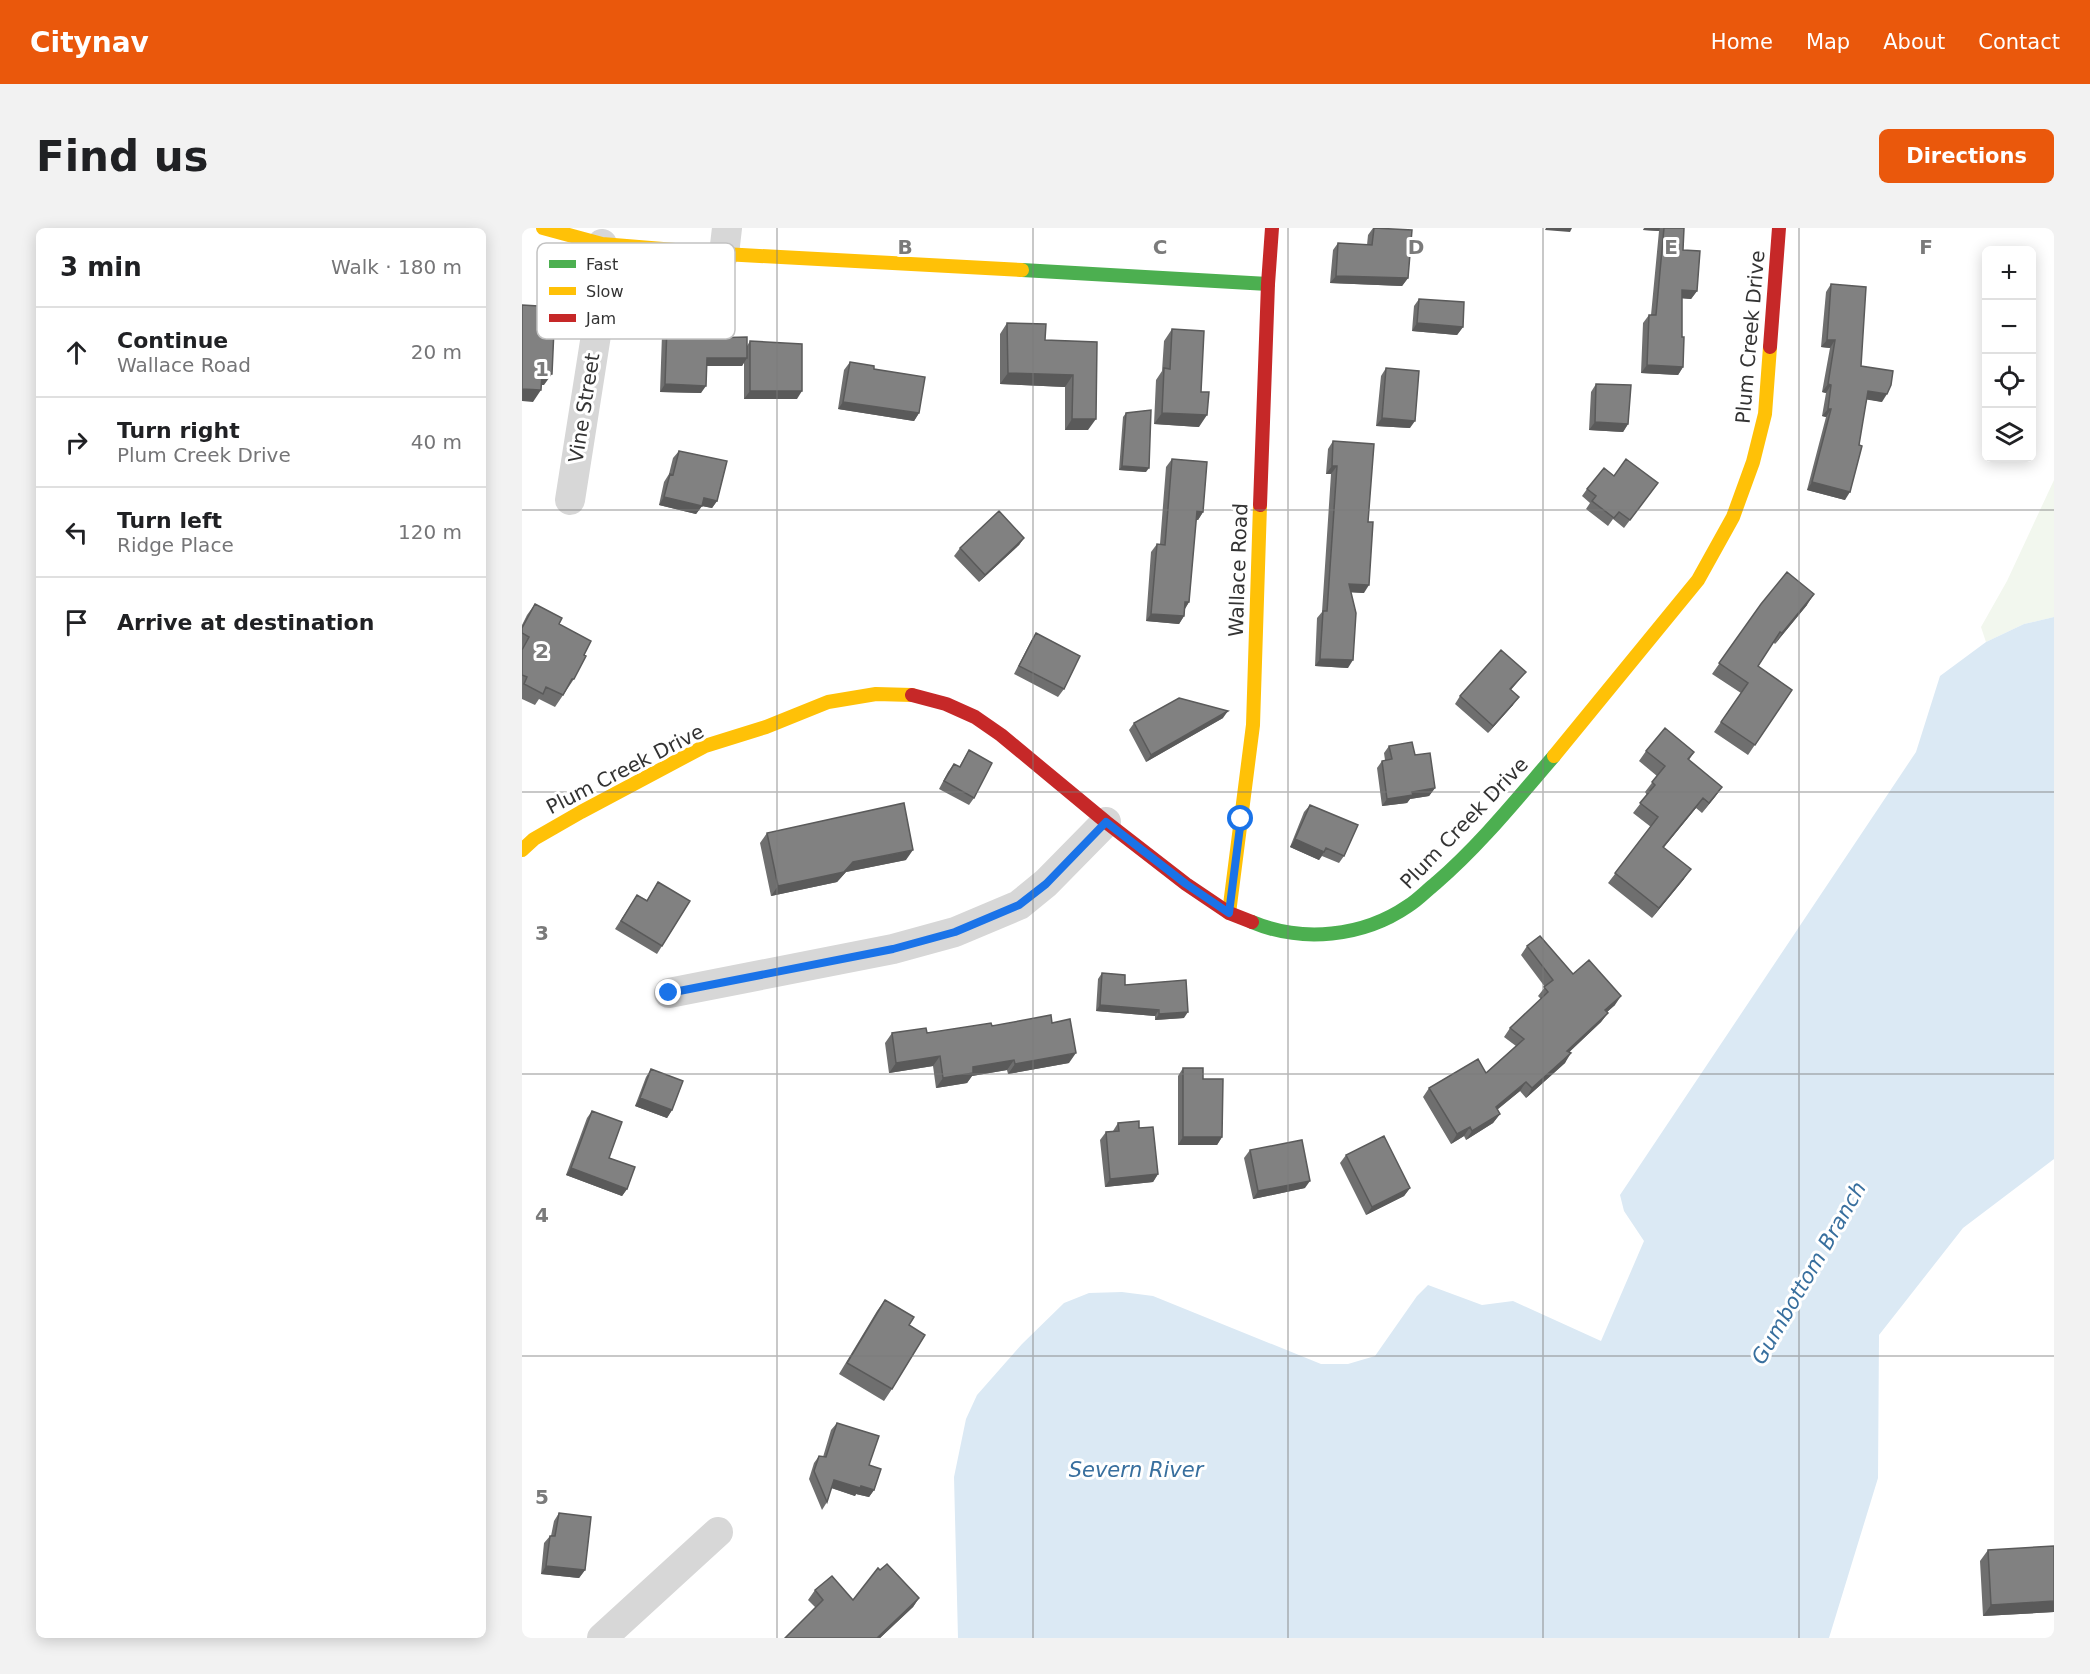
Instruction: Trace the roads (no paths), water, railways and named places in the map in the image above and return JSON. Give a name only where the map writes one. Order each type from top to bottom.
[{"type":"street","points":[[543,228],[602,243],[726,241],[1268,284]]},
{"type":"street","name":"Wallace Road","points":[[1229,913],[1253,725],[1268,284],[1272,228]]},
{"type":"street","name":"Plum Creek Drive","points":[[522,850],[534,839],[581,812],[705,746],[766,727],[828,702],[876,694],[911,695],[946,704],[975,717],[1037,763],[1106,822],[1186,884],[1229,913],[1263,927],[1287,933],[1330,935],[1387,918],[1409,906],[1447,873],[1490,830],[1560,751],[1698,580],[1733,517],[1753,462],[1765,414],[1779,228]]},
{"type":"street","name":"Vine Street","points":[[570,500],[595,339]]},
{"type":"street","points":[[669,993],[893,949],[955,932],[1019,905],[1046,884],[1106,822]]},
{"type":"street","points":[[602,1638],[718,1532]]},
{"type":"water","name":"Severn River","points":[[2054,617],[2054,1159],[1963,1228],[1879,1335],[1878,1478],[1829,1638],[958,1638],[954,1477],[966,1419],[977,1395],[1022,1344],[1064,1303],[1089,1293],[1122,1292],[1153,1296],[1321,1364],[1348,1364],[1375,1356],[1417,1296],[1428,1285],[1482,1305],[1513,1301],[1601,1341],[1644,1241],[1624,1211],[1620,1195],[1916,752],[1940,676],[1986,642],[2024,624]]},
{"type":"water label","name":"Gumbottom Branch","points":[[1809,1273]]}]
